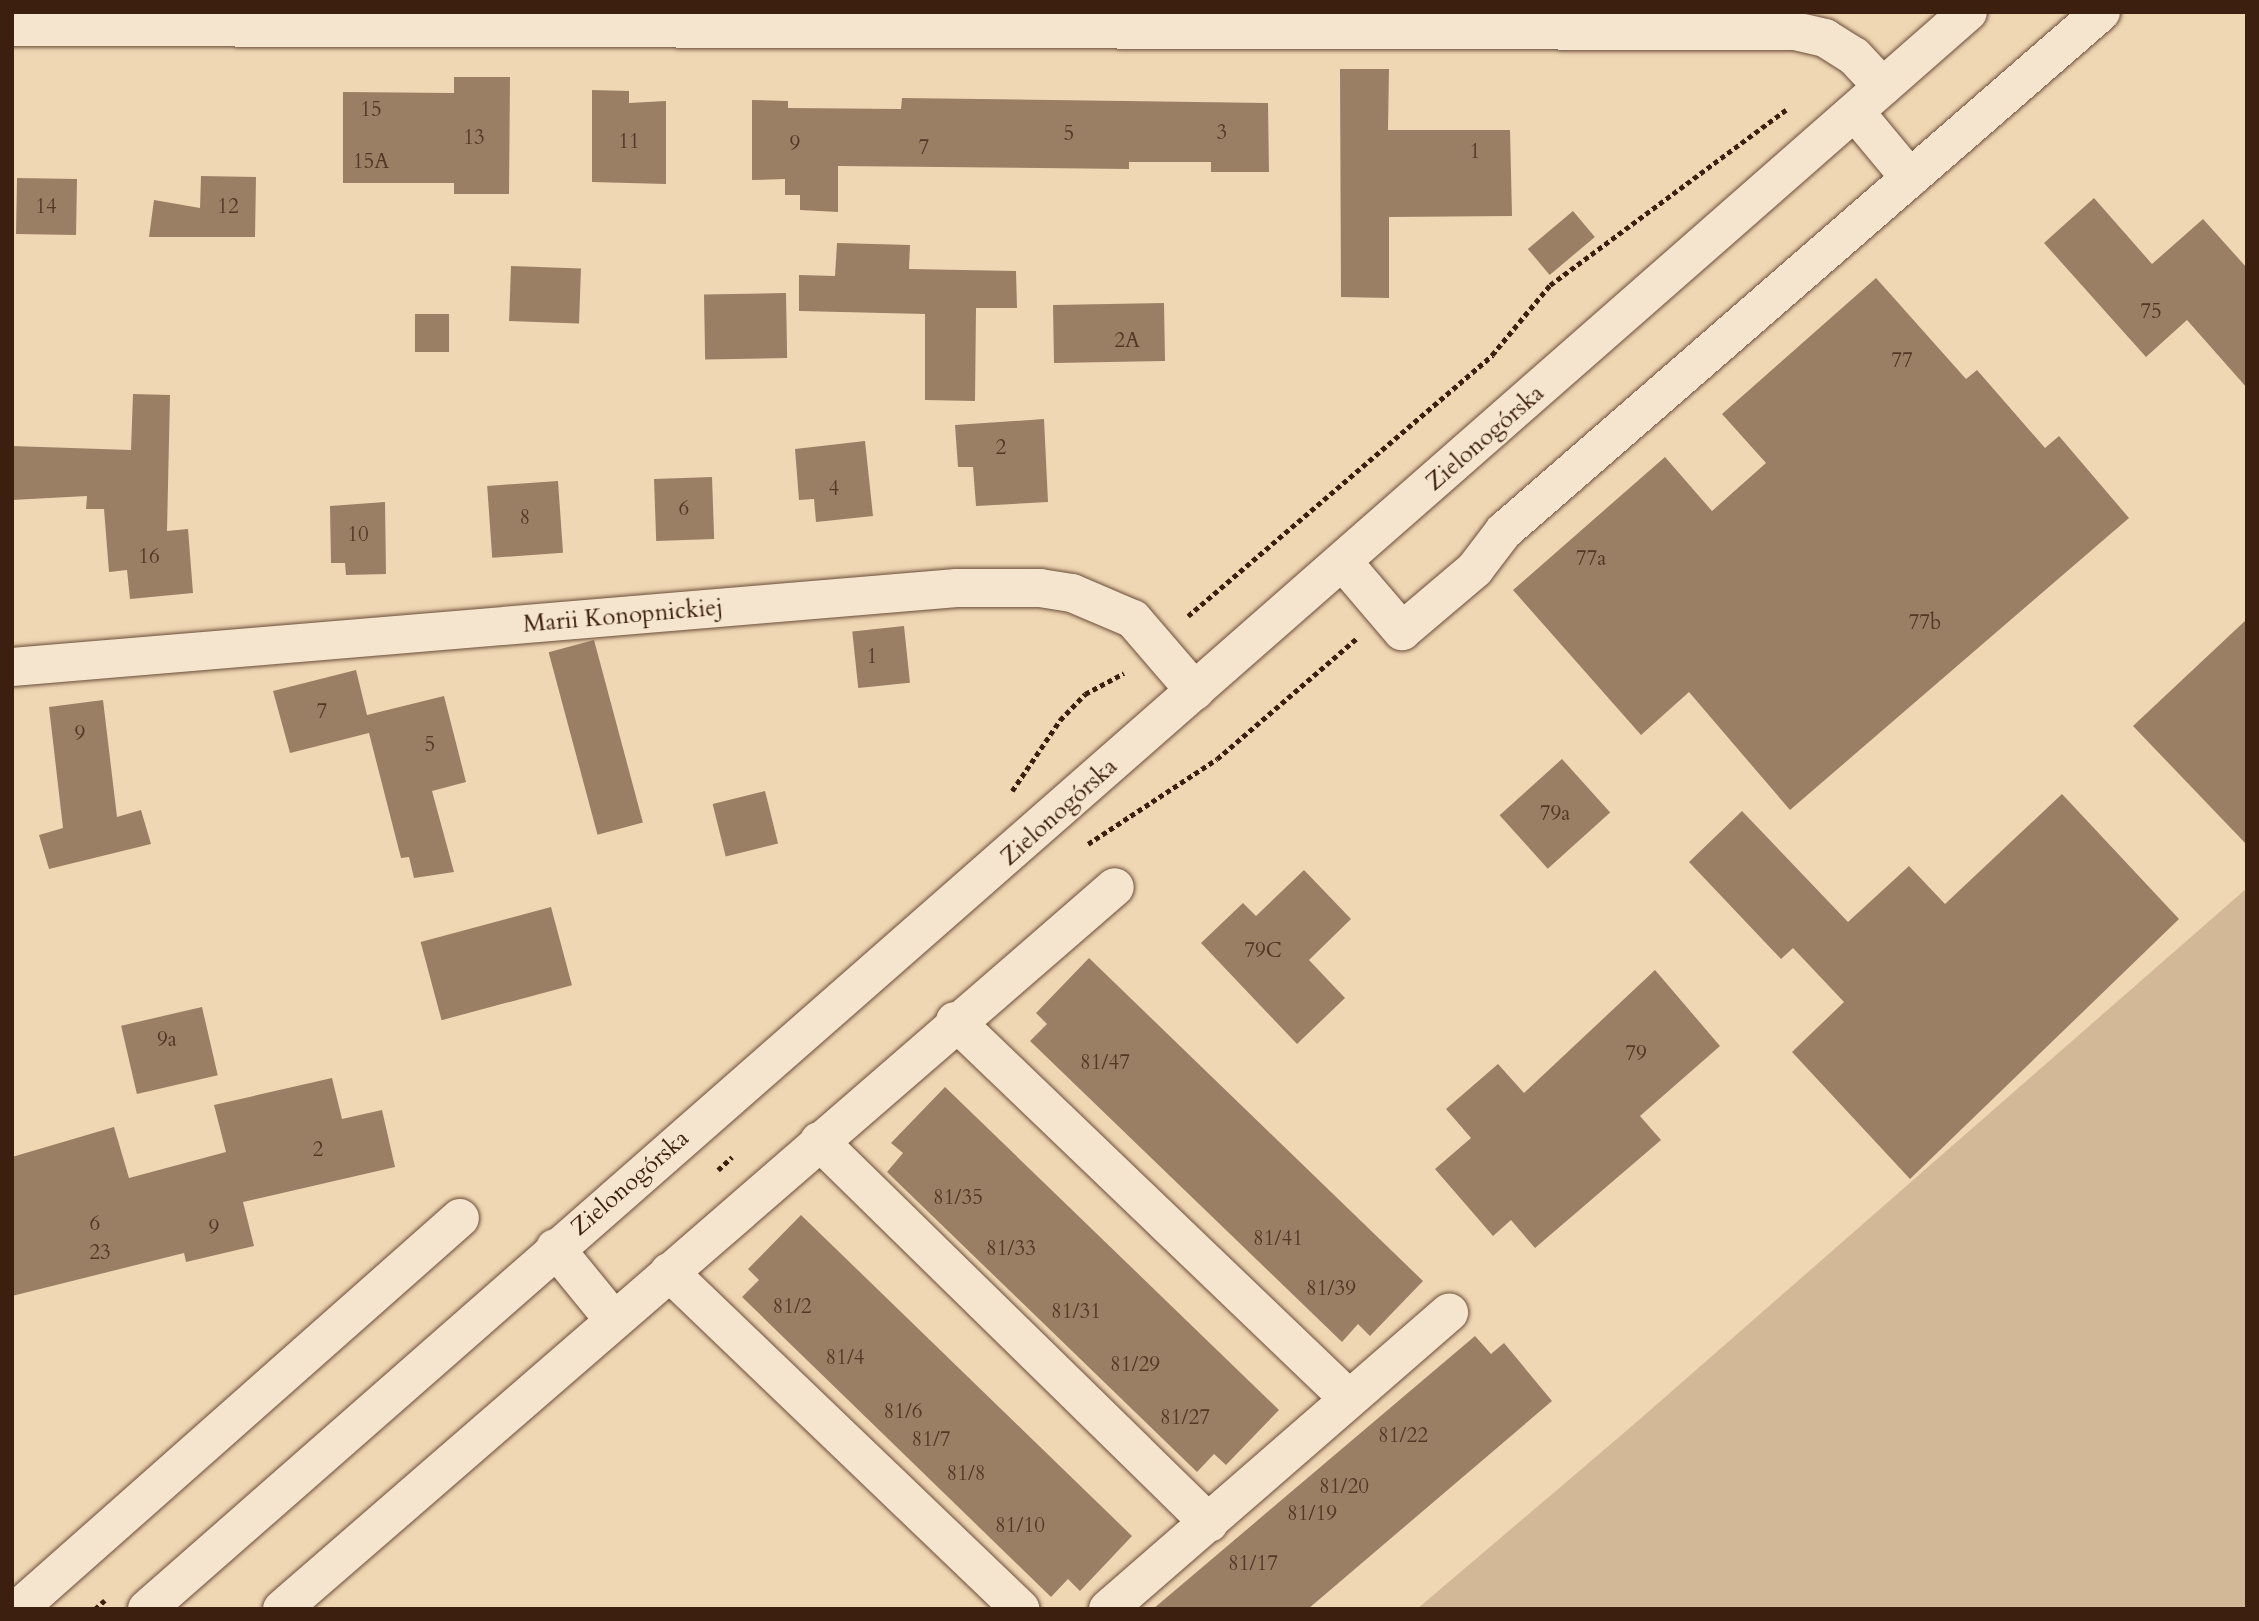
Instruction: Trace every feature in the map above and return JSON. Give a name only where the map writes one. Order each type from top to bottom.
[{"type":"street","name":"Zielonogórska","points":[[147,1609],[555,1248],[1343,562],[1968,12]]},
{"type":"street","points":[[1343,562],[1385,615],[1402,631],[1475,569],[1504,531],[2101,12]]},
{"type":"street","points":[[12,27],[1795,31],[1825,38],[1854,55],[1883,86]]},
{"type":"street","points":[[1855,112],[1910,178]]},
{"type":"street","name":"Marii Konopnickiej","points":[[12,667],[943,590],[1040,588],[1083,597],[1133,619],[1195,691]]},
{"type":"street","points":[[282,1609],[955,1021],[1115,887]]},
{"type":"street","points":[[955,1021],[1348,1398]]},
{"type":"street","points":[[819,1141],[1209,1523]]},
{"type":"street","points":[[18,1609],[460,1218]]},
{"type":"street","points":[[555,1248],[614,1320]]},
{"type":"street","points":[[669,1272],[1020,1609]]},
{"type":"street","points":[[1108,1609],[1348,1398],[1450,1313]]},
{"type":"path","points":[[1079,852],[1217,759],[1385,615]]},
{"type":"path","points":[[709,1178],[738,1152]]},
{"type":"shaded area","points":[[2247,888],[2247,1609],[1417,1609],[1632,1426]]},
{"type":"building","points":[[1340,69],[1389,69],[1388,130],[1510,130],[1512,216],[1389,217],[1389,298],[1341,297]]},
{"type":"building","points":[[454,77],[510,77],[509,194],[454,194],[454,183],[343,183],[343,92],[454,93]]},
{"type":"building","points":[[592,90],[629,91],[629,103],[666,101],[666,184],[592,182]]},
{"type":"building","points":[[902,98],[1268,103],[1269,172],[1211,172],[1211,162],[1129,162],[1129,169],[838,166],[838,212],[800,210],[800,195],[785,195],[785,179],[752,180],[752,100],[788,101],[788,108],[901,109]]},
{"type":"building","points":[[201,176],[256,177],[255,237],[149,237],[154,200],[200,208]]},
{"type":"building","points":[[17,178],[77,179],[76,235],[16,234]]},
{"type":"building","points":[[2094,198],[2152,264],[2203,219],[2247,268],[2247,388],[2187,320],[2146,357],[2044,243]]},
{"type":"building","points":[[1573,211],[1595,237],[1550,275],[1528,249]]},
{"type":"building","points":[[837,243],[910,245],[909,269],[1016,271],[1017,308],[976,308],[975,401],[925,400],[925,314],[799,311],[799,275],[835,276]]},
{"type":"building","points":[[511,266],[581,268],[579,323],[509,321]]},
{"type":"building","points":[[1876,278],[1966,379],[1977,370],[2045,448],[2059,436],[2129,518],[1790,810],[1689,692],[1641,735],[1513,590],[1665,457],[1712,511],[1766,463],[1722,414]]},
{"type":"building","points":[[786,293],[787,358],[705,359],[704,294]]},
{"type":"building","points":[[1164,303],[1165,361],[1054,363],[1053,305]]},
{"type":"building","points":[[415,314],[449,314],[449,352],[415,352]]},
{"type":"building","points":[[133,394],[170,395],[167,531],[188,529],[193,593],[130,599],[127,570],[109,572],[104,509],[86,509],[87,496],[12,500],[12,446],[131,450]]},
{"type":"building","points":[[1044,419],[1048,502],[976,506],[973,467],[958,467],[955,425]]},
{"type":"building","points":[[865,441],[873,516],[816,522],[814,499],[799,500],[795,449]]},
{"type":"building","points":[[712,477],[714,539],[656,541],[654,479]]},
{"type":"building","points":[[558,481],[563,553],[492,558],[487,486]]},
{"type":"building","points":[[385,502],[386,574],[346,575],[345,563],[331,563],[330,506]]},
{"type":"building","points":[[2247,619],[2247,845],[2133,726]]},
{"type":"building","points":[[904,626],[910,683],[858,688],[852,631]]},
{"type":"building","points":[[594,640],[643,823],[598,835],[549,652]]},
{"type":"building","points":[[356,670],[367,715],[444,696],[466,782],[432,791],[454,872],[414,878],[409,857],[401,858],[369,733],[290,753],[273,691]]},
{"type":"building","points":[[103,700],[117,817],[141,810],[151,844],[49,869],[39,835],[63,828],[49,707]]},
{"type":"building","points":[[1562,759],[1610,813],[1548,869],[1500,815]]},
{"type":"building","points":[[765,791],[778,843],[726,856],[713,804]]},
{"type":"building","points":[[2062,794],[2179,919],[1910,1179],[1792,1052],[1844,1002],[1793,948],[1781,959],[1689,862],[1742,811],[1848,922],[1909,866],[1945,904]]},
{"type":"building","points":[[1304,870],[1351,919],[1309,960],[1345,998],[1297,1044],[1201,943],[1243,903],[1256,916]]},
{"type":"building","points":[[551,907],[572,985],[442,1020],[421,942]]},
{"type":"building","points":[[1089,958],[1423,1281],[1370,1336],[1358,1324],[1342,1342],[1030,1041],[1047,1024],[1036,1013]]},
{"type":"building","points":[[1655,970],[1720,1046],[1640,1116],[1661,1140],[1535,1248],[1511,1220],[1493,1236],[1435,1169],[1471,1138],[1446,1109],[1498,1064],[1524,1093]]},
{"type":"building","points":[[202,1007],[218,1075],[137,1094],[121,1026]]},
{"type":"building","points":[[332,1078],[342,1119],[382,1110],[395,1167],[243,1202],[254,1246],[186,1262],[184,1253],[12,1296],[12,1157],[114,1127],[129,1178],[226,1152],[214,1105]]},
{"type":"building","points":[[945,1087],[1279,1410],[1226,1465],[1214,1454],[1197,1472],[887,1172],[903,1153],[891,1143]]},
{"type":"building","points":[[801,1215],[1132,1536],[1080,1591],[1068,1579],[1051,1597],[742,1297],[759,1280],[748,1269]]},
{"type":"building","points":[[1475,1336],[1491,1354],[1504,1343],[1552,1401],[1308,1609],[1153,1609]]}]
